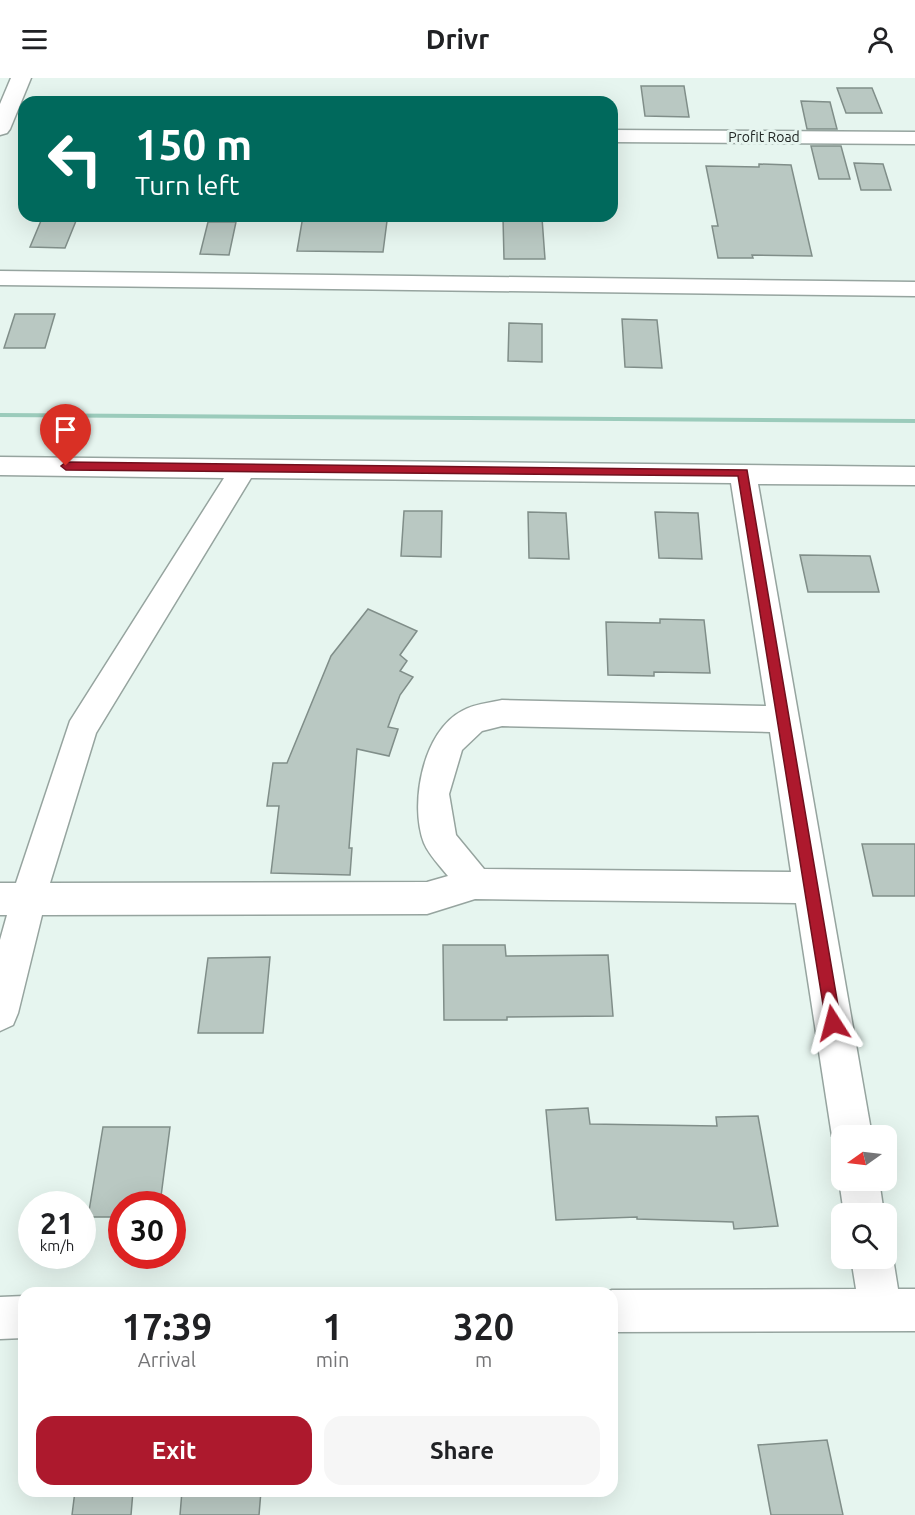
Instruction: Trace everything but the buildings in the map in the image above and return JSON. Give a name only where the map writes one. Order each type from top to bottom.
[{"type":"street","points":[[18,131],[0,130],[21,78]]},
{"type":"street","name":"Profit Road","points":[[618,136],[915,138]]},
{"type":"street","points":[[0,278],[915,289]]},
{"type":"street","points":[[0,465],[915,476]]},
{"type":"street","points":[[0,1013],[14,899],[81,730],[244,468]]},
{"type":"street","points":[[743,473],[850,1125]]},
{"type":"street","points":[[475,884],[440,840],[433,794],[448,743],[472,720],[502,714],[783,719]]},
{"type":"street","points":[[14,899],[427,898],[475,884],[811,888]]},
{"type":"street","points":[[618,1311],[898,1309],[878,1269]]},
{"type":"street","points":[[0,1318],[18,1317]]},
{"type":"waterway","points":[[0,415],[915,421]]},
{"type":"route","points":[[66,466],[743,473],[833,1023]]}]
